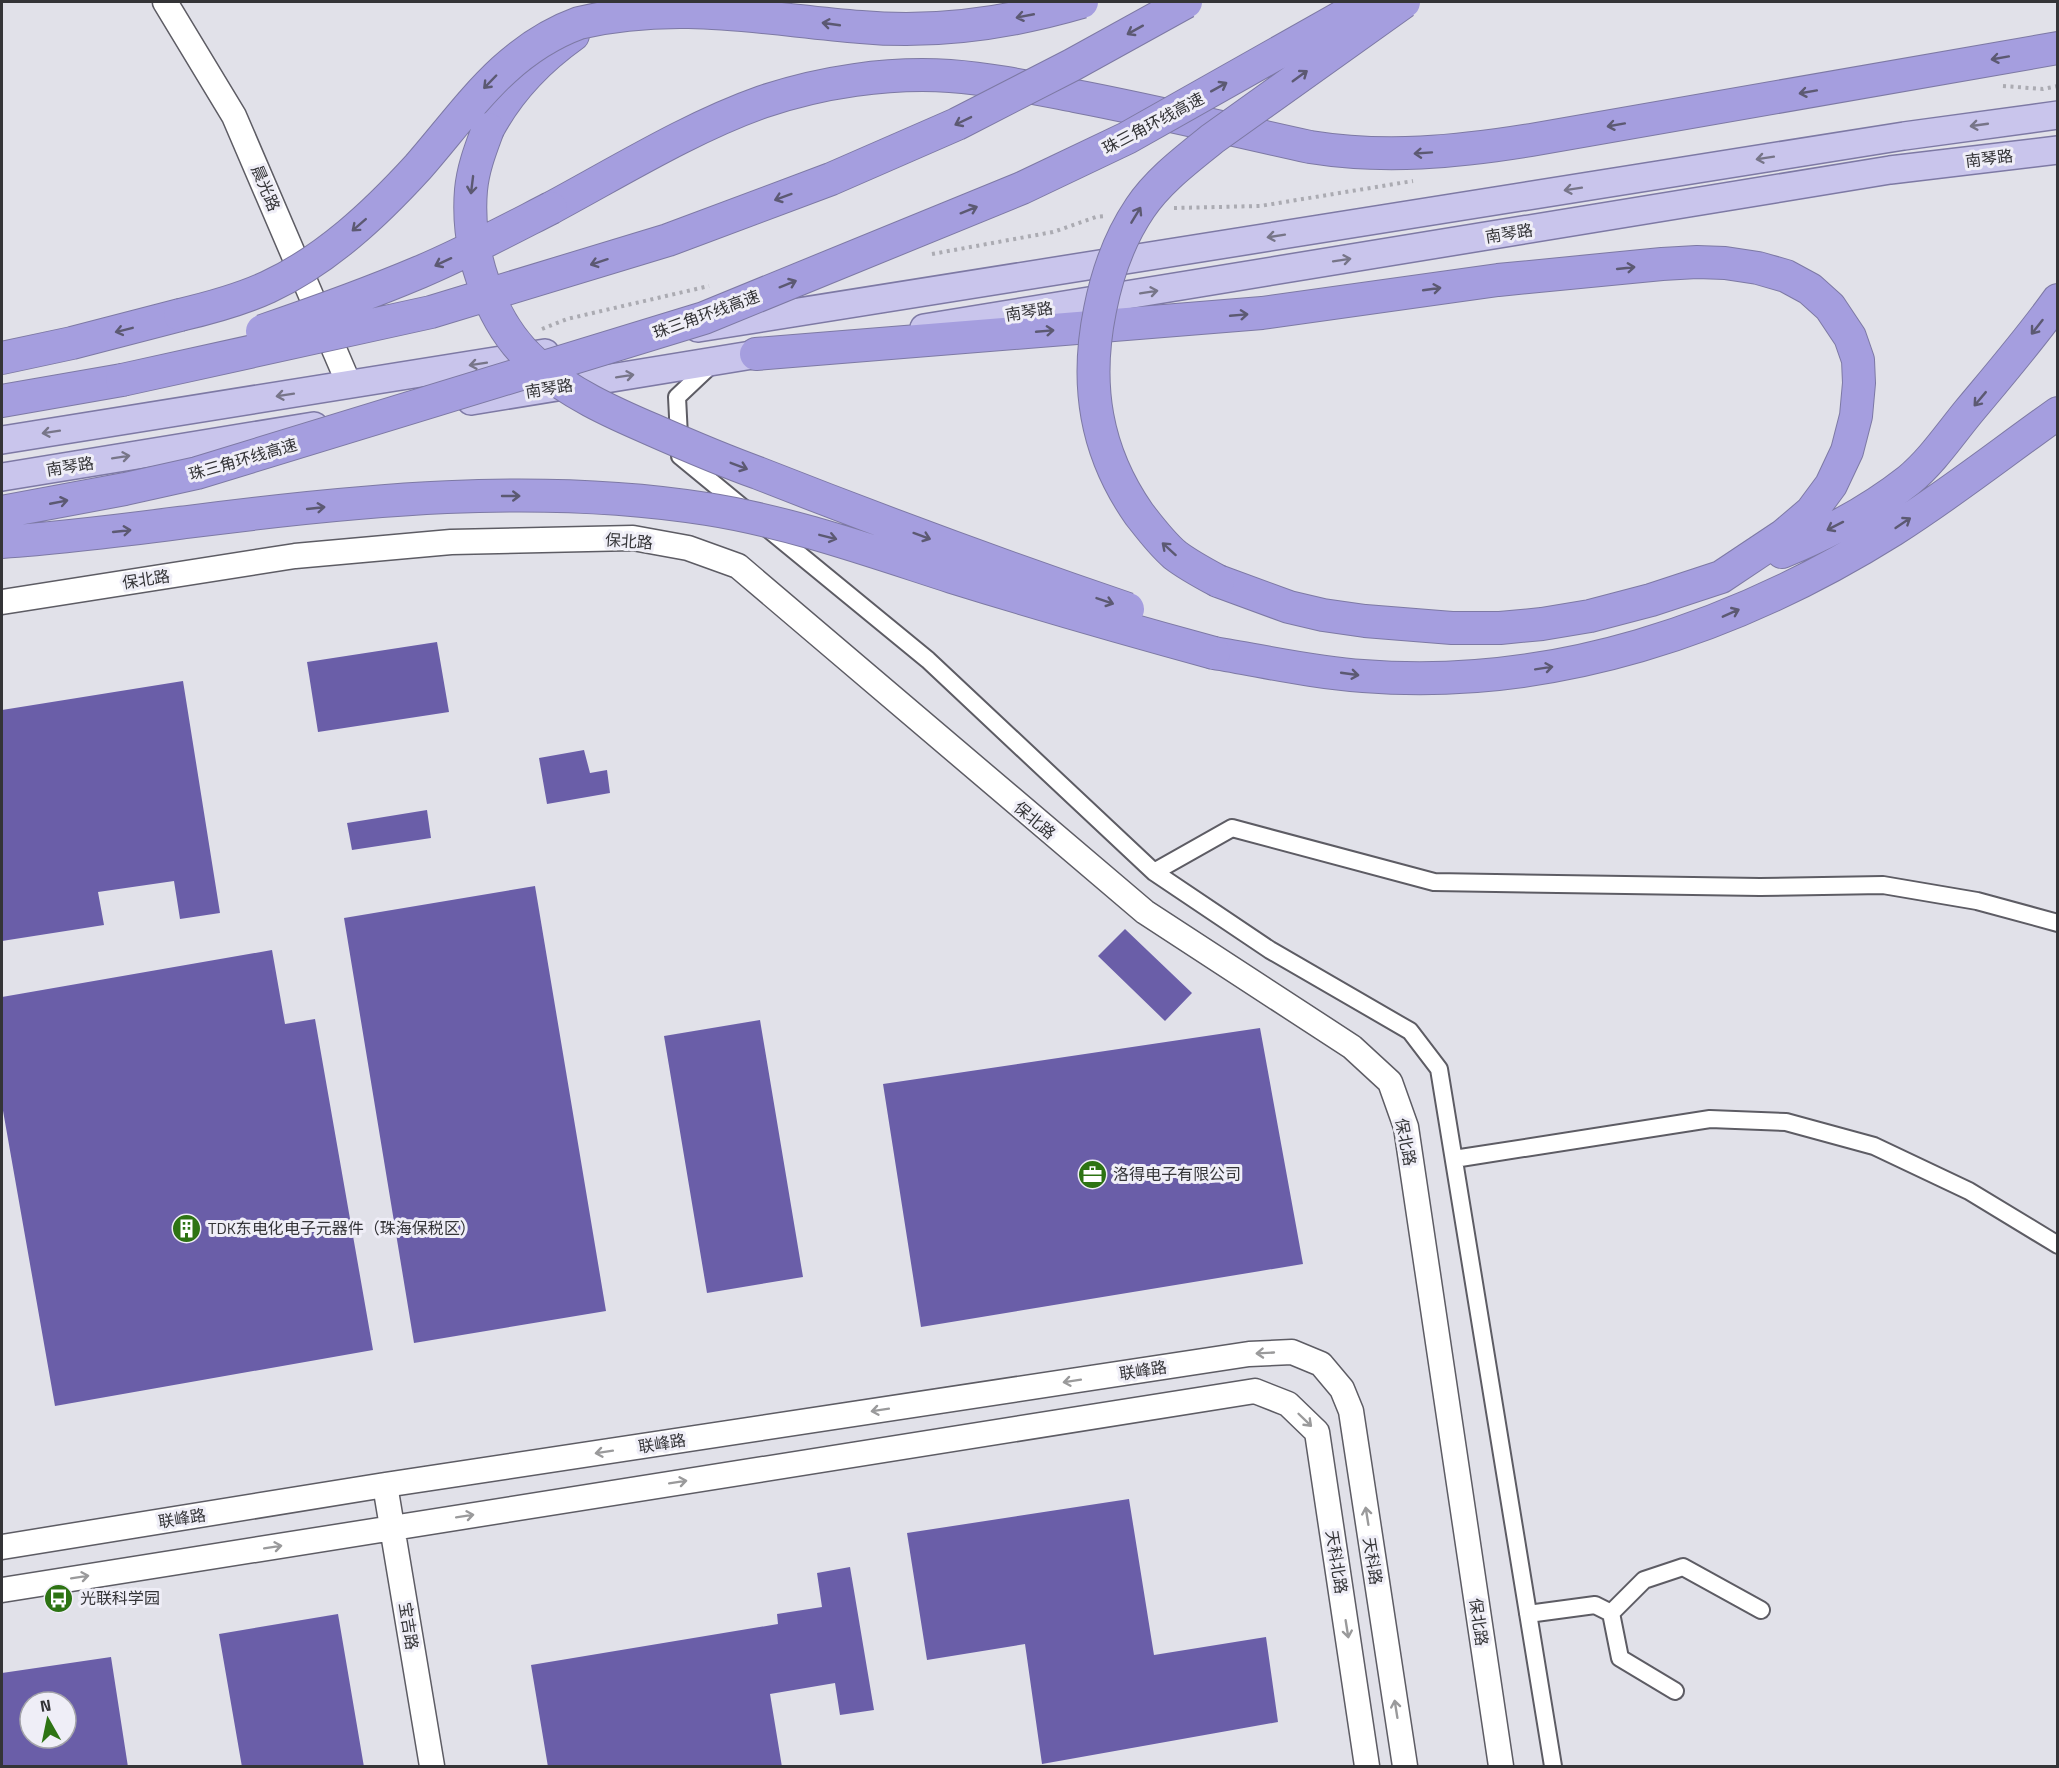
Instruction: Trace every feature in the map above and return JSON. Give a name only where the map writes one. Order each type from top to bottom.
[{"type":"highway","points":[[2,357],[72,343],[213,307],[268,287],[325,252],[385,202],[494,77],[518,57],[563,29],[598,17],[648,7],[704,6],[861,27],[936,29],[963,27],[1047,12],[1082,2]]},
{"type":"highway","points":[[2,401],[122,380],[431,312],[668,240],[831,179],[957,124],[1072,65],[1186,2]]},
{"type":"highway","name":"珠三角环线高速","points":[[2,512],[197,473],[705,318],[1032,183],[1127,138],[1368,2]]},
{"type":"highway","points":[[1404,2],[1212,139],[1184,162],[1160,184],[1140,208],[1114,257],[1099,316],[1092,368],[1093,398],[1097,419],[1111,466],[1133,505],[1158,538],[1193,568],[1218,581],[1289,607],[1323,615],[1398,624],[1476,628],[1542,624],[1590,616],[1651,600],[1722,577],[1794,547],[1848,520],[1911,478],[2017,354],[2058,300]]},
{"type":"highway","points":[[598,17],[549,53],[510,93],[488,129],[473,174],[471,219],[489,299],[503,326],[534,362],[585,398],[708,454],[1215,646]]},
{"type":"highway","points":[[122,380],[332,307],[421,272],[487,242],[726,116],[762,102],[844,82],[916,76],[949,76],[984,80],[1113,103],[1310,147],[1340,152],[1411,154],[1469,150],[1531,140],[2058,48]]},
{"type":"highway","points":[[756,354],[1262,313],[1498,280],[1662,264],[1725,263],[1758,268],[1786,276],[1810,289],[1830,307],[1850,337],[1858,360],[1859,383],[1856,416],[1847,451],[1831,485],[1811,512],[1784,535],[1722,577]]},
{"type":"highway","points":[[2,542],[117,532],[219,518],[390,501],[496,496],[596,498],[707,509],[784,526],[849,543],[1044,606],[1292,666],[1363,676],[1431,678],[1498,675],[1571,663],[1637,648],[1702,626],[1776,594],[1838,562],[1904,523],[2058,413]]},
{"type":"main road","name":"南琴路","points":[[2,440],[1904,136],[2058,115]]},
{"type":"main road","name":"南琴路","points":[[2,477],[1890,170],[2058,150]]},
{"type":"street","name":"晨光路","points":[[165,2],[234,116],[349,384]]},
{"type":"street","points":[[680,456],[677,397],[716,361]]},
{"type":"street","points":[[585,382],[680,456],[928,660],[1154,872],[1270,950],[1410,1031],[1439,1069],[1553,1767]]},
{"type":"street","name":"保北路","points":[[2,602],[295,556],[451,542],[633,538],[688,548],[738,566],[1145,912],[1352,1047],[1390,1082],[1406,1127],[1501,1767]]},
{"type":"street","points":[[1154,872],[1232,828],[1434,882],[1760,887],[1883,885],[1977,901],[2058,923]]},
{"type":"street","points":[[1454,1160],[1710,1119],[1786,1122],[1874,1146],[1969,1191],[2058,1245]]},
{"type":"street","name":"联峰路","points":[[2,1547],[385,1485],[1249,1354],[1292,1352],[1321,1364]]},
{"type":"street","name":"天科路","points":[[1321,1364],[1341,1389],[1351,1411],[1404,1767]]},
{"type":"street","name":"天科北路","points":[[393,1527],[1256,1391],[1288,1404],[1317,1432],[1367,1767]]},
{"type":"street","name":"宝吉路","points":[[385,1485],[432,1767]]},
{"type":"street","points":[[2,1590],[393,1527]]},
{"type":"street","points":[[1611,1613],[1644,1580],[1683,1567],[1761,1610]]},
{"type":"street","points":[[1528,1614],[1595,1605],[1611,1613]]},
{"type":"street","points":[[1611,1613],[1620,1658],[1675,1691]]},
{"type":"path","points":[[1993,85],[2043,89],[2058,86]]},
{"type":"path","points":[[1171,209],[1260,206],[1413,181]]},
{"type":"path","points":[[926,255],[1053,232],[1096,217],[1107,216]]},
{"type":"path","points":[[536,331],[567,319],[714,285]]},
{"type":"building","points":[[437,642],[449,712],[318,732],[307,662]]},
{"type":"building","points":[[183,681],[220,913],[180,919],[174,881],[98,892],[104,925],[2,941],[2,710]]},
{"type":"building","points":[[584,750],[590,773],[607,770],[610,793],[547,804],[539,758]]},
{"type":"building","points":[[427,810],[431,838],[352,850],[347,823]]},
{"type":"building","name":"TDK东电化电子元器件（珠海保税区）","points":[[535,886],[606,1311],[414,1343],[344,918]]},
{"type":"building","points":[[1125,929],[1192,993],[1165,1021],[1098,956]]},
{"type":"building","name":"TDK东电化电子元器件（珠海保税区）","points":[[272,950],[285,1024],[315,1019],[373,1350],[55,1406],[2,1105],[2,997]]},
{"type":"building","points":[[760,1020],[803,1277],[707,1293],[664,1036]]},
{"type":"building","name":"洛得电子有限公司","points":[[1260,1028],[1303,1264],[921,1327],[883,1084]]},
{"type":"building","points":[[1129,1499],[1154,1655],[1266,1637],[1278,1722],[1042,1764],[1025,1644],[927,1660],[907,1533]]},
{"type":"building","points":[[850,1567],[874,1710],[840,1715],[835,1683],[770,1694],[782,1767],[548,1767],[531,1665],[778,1624],[777,1614],[822,1607],[817,1573]]},
{"type":"building","points":[[338,1614],[364,1767],[242,1767],[219,1634]]},
{"type":"building","points":[[111,1657],[128,1767],[2,1767],[2,1673]]},
{"type":"place","name":"洛得电子有限公司","points":[[1092,1174]]},
{"type":"place","name":"TDK东电化电子元器件（珠海保税区）","points":[[187,1228]]},
{"type":"place","name":"光联科学园","points":[[59,1598]]}]
